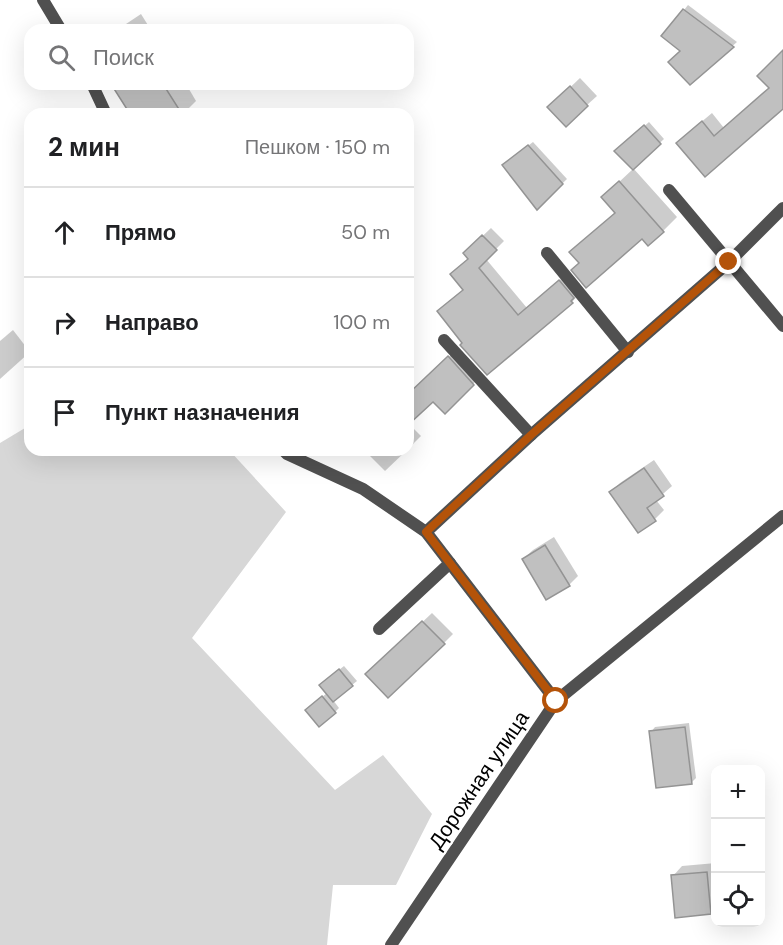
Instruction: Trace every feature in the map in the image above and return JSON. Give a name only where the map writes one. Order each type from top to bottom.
[{"type":"street","points":[[43,0],[57,24]]},
{"type":"street","points":[[95,90],[103,108]]},
{"type":"street","points":[[669,190],[783,326]]},
{"type":"street","points":[[426,532],[531,435],[729,262],[783,208]]},
{"type":"street","points":[[547,253],[628,352]]},
{"type":"street","points":[[444,340],[531,435]]},
{"type":"street","points":[[295,456],[363,489],[426,532],[556,701]]},
{"type":"street","name":"Дорожная улица","points":[[391,945],[556,701],[783,516]]},
{"type":"street","points":[[379,629],[450,563]]},
{"type":"shaded area","points":[[24,429],[24,456],[235,456],[286,512],[192,638],[335,790],[383,755],[432,814],[396,885],[333,885],[327,945],[0,945],[0,443]]},
{"type":"building","points":[[683,9],[734,47],[690,85],[668,62],[680,51],[661,36]]},
{"type":"building","points":[[783,50],[783,109],[705,177],[676,143],[702,121],[714,136],[769,88],[757,76]]},
{"type":"building","points":[[570,86],[588,106],[566,127],[547,107]]},
{"type":"building","points":[[115,90],[167,90],[178,108],[126,108]]},
{"type":"building","points":[[644,125],[661,144],[633,170],[614,151]]},
{"type":"building","points":[[528,145],[563,184],[537,210],[502,165]]},
{"type":"building","points":[[619,181],[664,232],[648,246],[642,239],[586,288],[571,270],[579,263],[569,252],[615,213],[601,197]]},
{"type":"building","points":[[482,235],[497,250],[479,268],[518,315],[559,280],[574,298],[571,301],[573,303],[487,375],[460,345],[462,343],[437,311],[463,290],[450,274],[468,259],[463,253]]},
{"type":"building","points":[[448,356],[474,385],[445,414],[433,402],[414,419],[414,388]]},
{"type":"building","points":[[644,468],[664,496],[647,508],[656,521],[638,533],[609,492]]},
{"type":"building","points":[[545,545],[570,586],[546,600],[522,559]]},
{"type":"building","points":[[422,621],[445,644],[388,698],[365,674]]},
{"type":"building","points":[[339,669],[353,686],[333,702],[319,685]]},
{"type":"building","points":[[322,696],[336,713],[319,727],[305,710]]},
{"type":"building","points":[[685,727],[692,784],[656,788],[649,731]]},
{"type":"building","points":[[707,872],[711,914],[675,918],[671,875]]},
{"type":"route","points":[[556,701],[426,532],[531,435],[729,262]]}]
